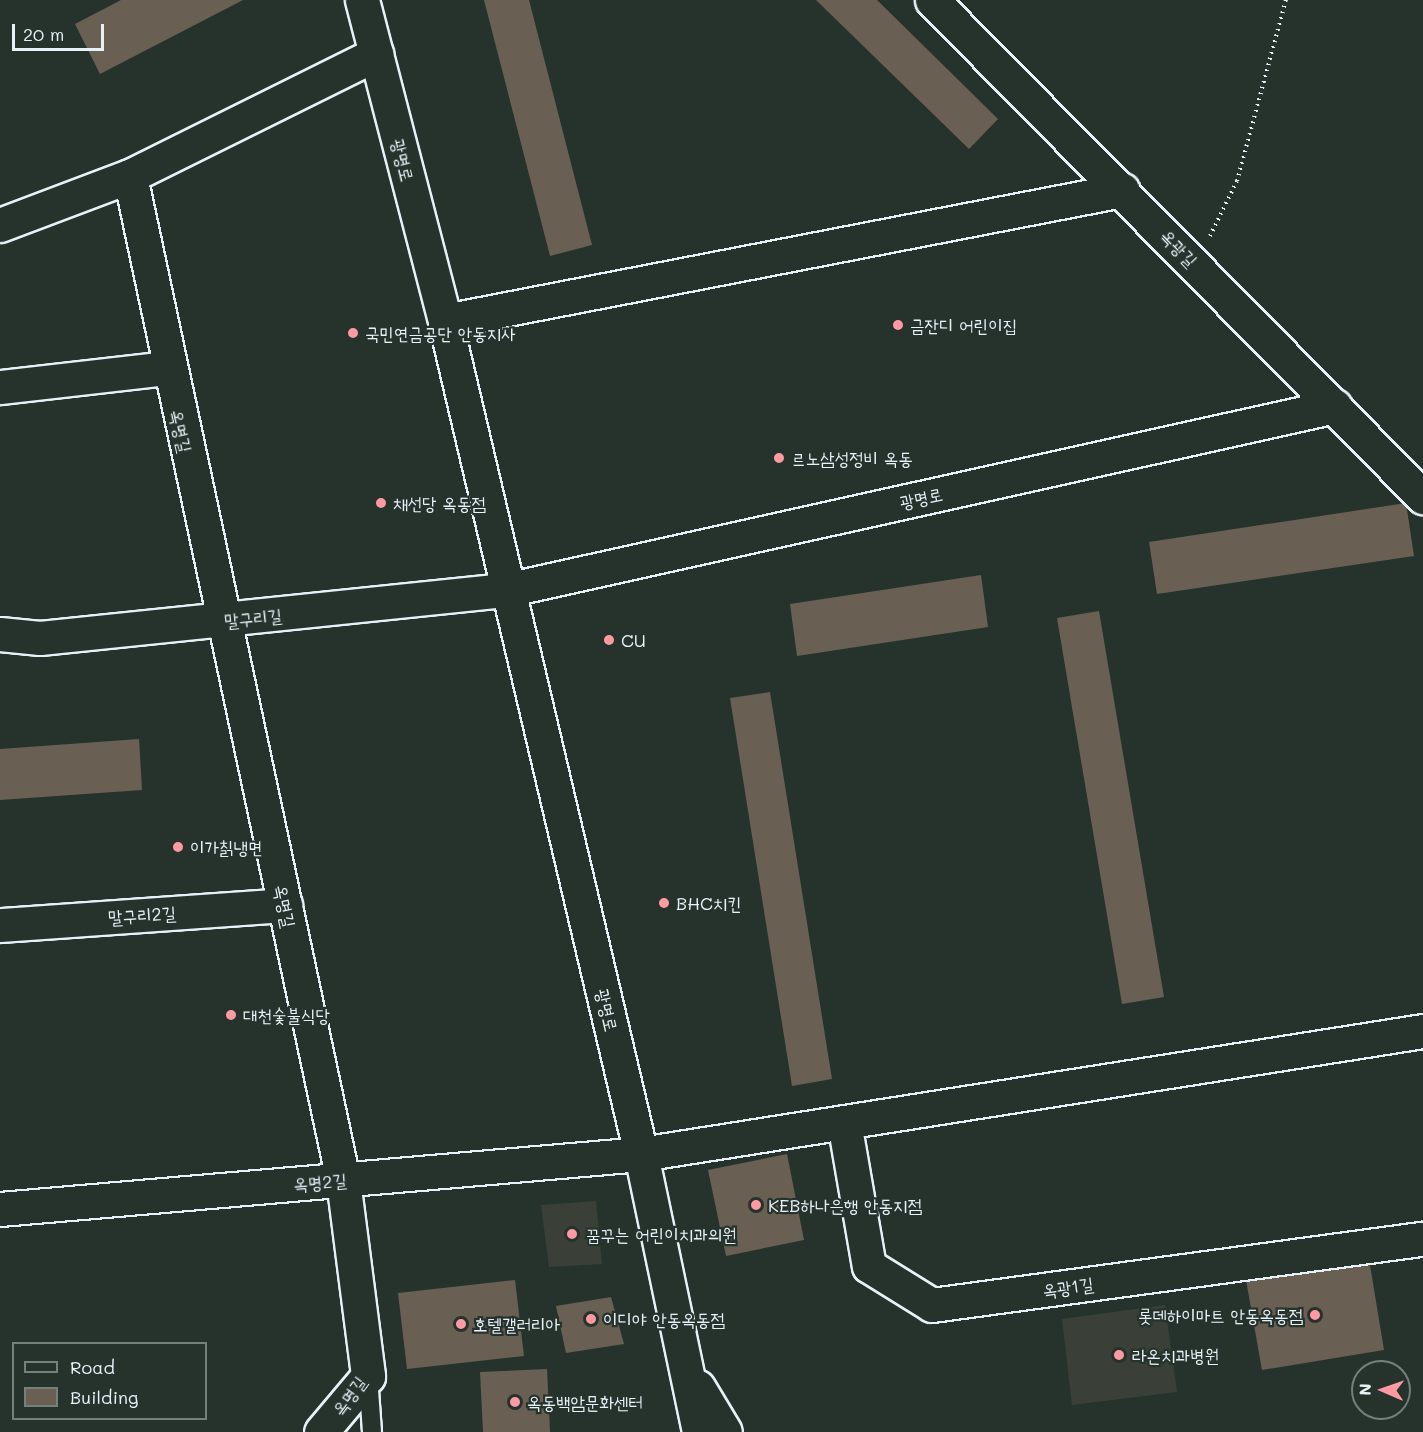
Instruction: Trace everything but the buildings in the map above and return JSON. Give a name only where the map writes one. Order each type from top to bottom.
[{"type":"street","name":"광명로","points":[[362,0],[445,321],[506,590],[641,1154],[688,1370],[699,1432]]},
{"type":"street","name":"옥광길","points":[[932,0],[1423,497]]},
{"type":"street","points":[[0,225],[130,176],[376,54]]},
{"type":"street","name":"옥명길","points":[[130,176],[167,368],[224,621],[343,1180],[368,1376],[321,1432]]},
{"type":"street","points":[[445,321],[1122,190]]},
{"type":"street","points":[[0,387],[167,368]]},
{"type":"street","name":"광명로","points":[[506,590],[1335,406]]},
{"type":"street","name":"말구리길","points":[[0,634],[40,638],[224,621],[506,590]]},
{"type":"street","name":"말구리2길","points":[[0,925],[285,905]]},
{"type":"street","points":[[641,1154],[1423,1031]]},
{"type":"street","name":"옥광1길","points":[[844,1122],[869,1266],[932,1305],[1423,1239]]},
{"type":"street","name":"옥명2길","points":[[0,1209],[641,1154]]},
{"type":"street","points":[[681,1432],[688,1370]]},
{"type":"street","points":[[688,1370],[726,1432]]},
{"type":"lane","points":[[368,1376],[372,1432]]},
{"type":"path","points":[[1191,260],[1230,200],[1286,0]]},
{"type":"shaded area","name":"꿈꾸는 어린이치과의원","points":[[596,1201],[602,1264],[549,1267],[541,1205]]},
{"type":"shaded area","name":"라온치과병원","points":[[1165,1305],[1177,1392],[1072,1405],[1062,1319]]},
{"type":"place","name":"금잔디 어린이집","points":[[898,325]]},
{"type":"place","name":"국민연금공단 안동지사","points":[[353,333]]},
{"type":"place","name":"르노삼성정비 옥동","points":[[779,458]]},
{"type":"place","name":"채선당 옥동점","points":[[381,503]]},
{"type":"place","name":"CU","points":[[609,640]]},
{"type":"place","name":"이가칡냉면","points":[[178,847]]},
{"type":"place","name":"BHC치킨","points":[[664,903]]},
{"type":"place","name":"대천숯불식당","points":[[231,1015]]},
{"type":"place","name":"KEB하나은행 안동지점","points":[[756,1205]]},
{"type":"place","name":"꿈꾸는 어린이치과의원","points":[[572,1234]]},
{"type":"place","name":"롯데하이마트 안동옥동점","points":[[1315,1315]]},
{"type":"place","name":"이디야 안동옥동점","points":[[591,1319]]},
{"type":"place","name":"호텔갤러리아","points":[[461,1324]]},
{"type":"place","name":"라온치과병원","points":[[1119,1355]]},
{"type":"place","name":"옥동백암문화센터","points":[[515,1402]]}]
